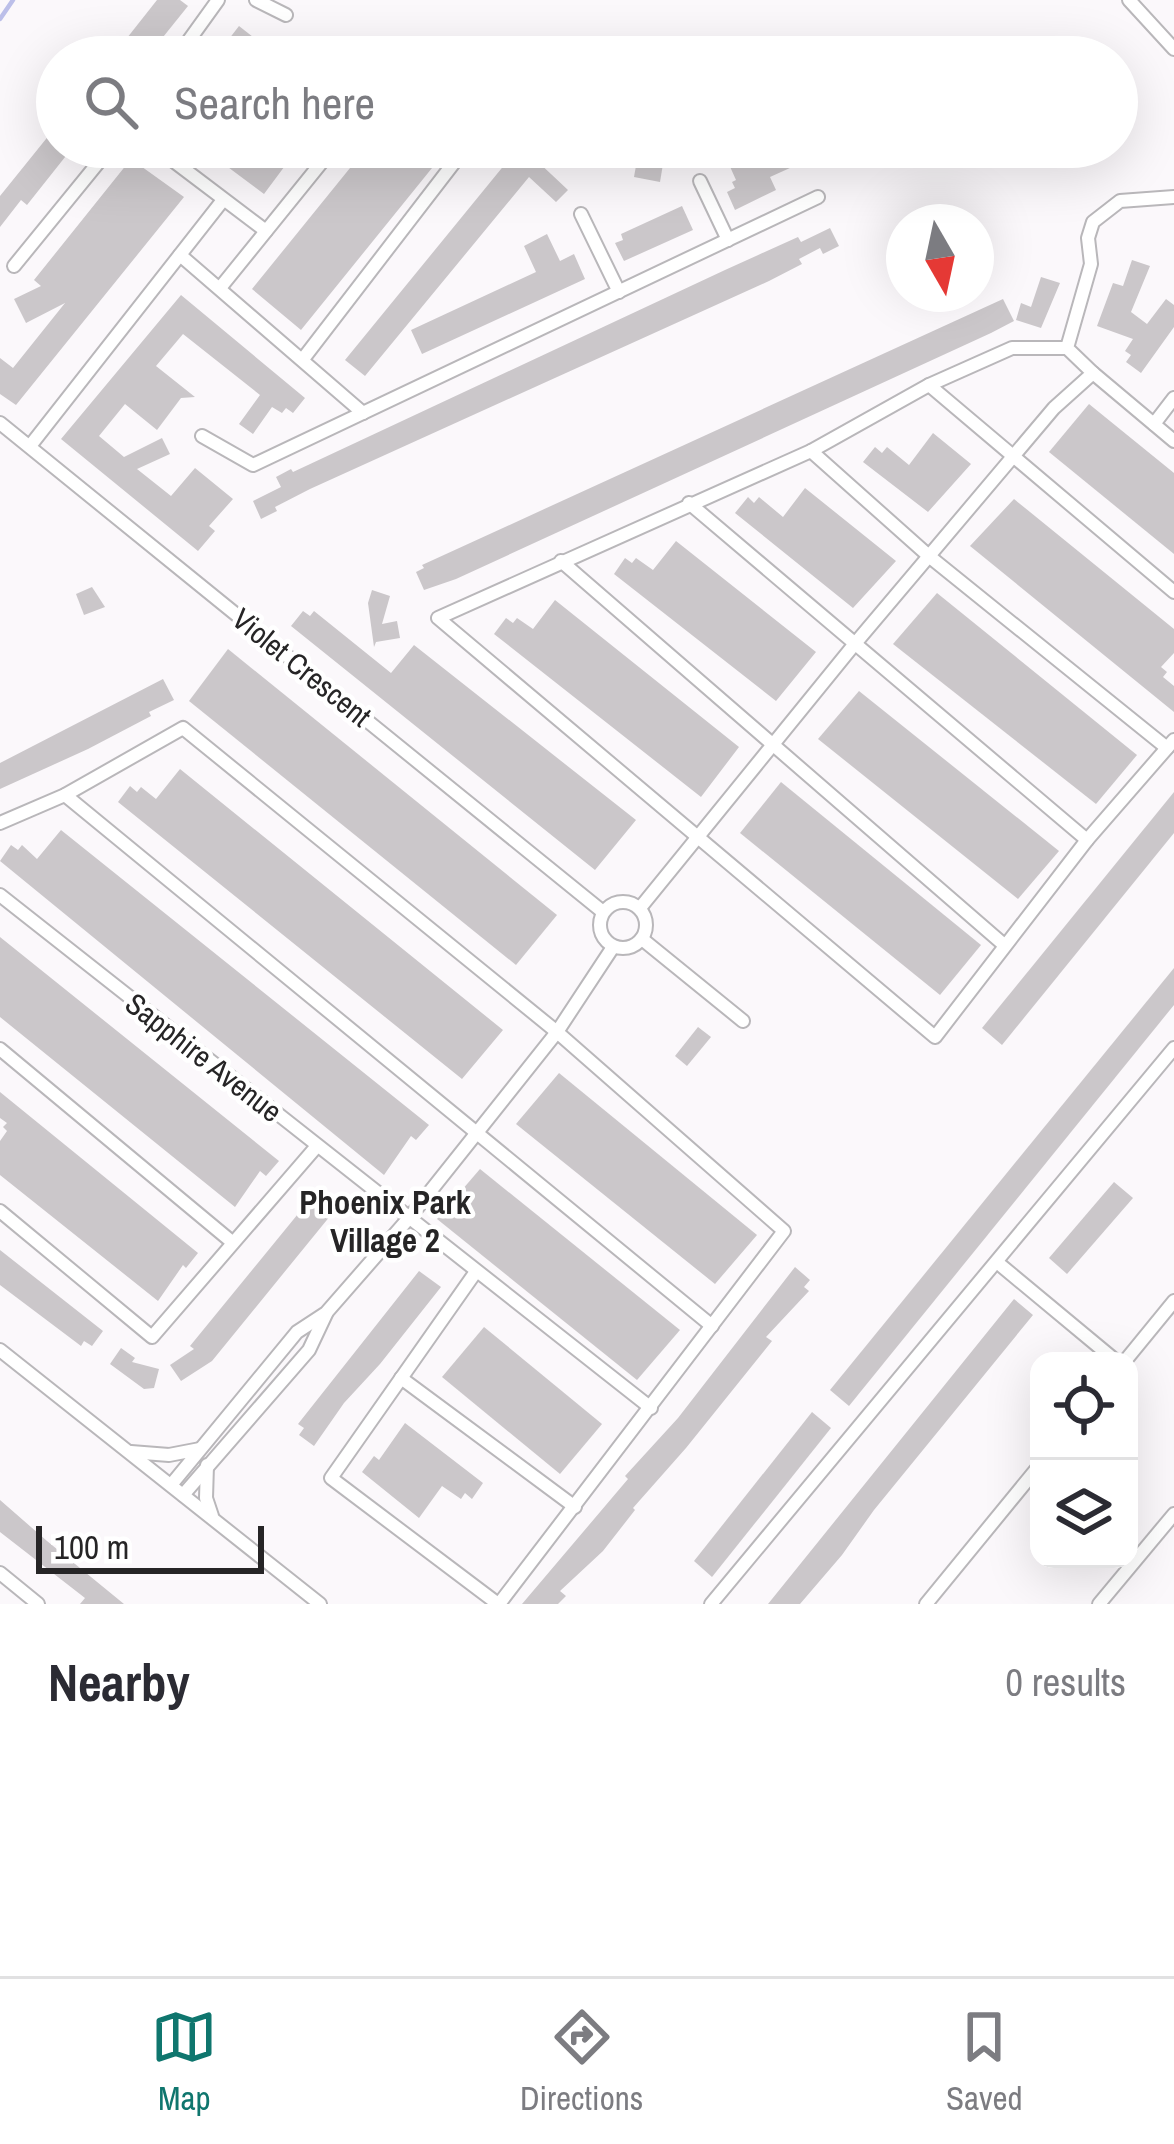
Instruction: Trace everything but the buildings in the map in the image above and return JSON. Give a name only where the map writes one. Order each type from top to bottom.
[{"type":"street","points":[[192,36],[218,0]]},
{"type":"street","points":[[256,0],[286,15]]},
{"type":"street","points":[[1129,0],[1174,49]]},
{"type":"street","points":[[14,266],[94,168]]},
{"type":"street","points":[[182,168],[266,231]]},
{"type":"street","points":[[220,288],[317,168]]},
{"type":"street","points":[[304,358],[450,168]]},
{"type":"street","points":[[700,181],[728,240]]},
{"type":"street","points":[[1067,348],[1091,264],[1088,238],[1093,222],[1120,201],[1174,196]]},
{"type":"street","points":[[202,436],[253,465],[818,197]]},
{"type":"street","points":[[30,446],[224,200]]},
{"type":"street","points":[[581,214],[619,292]]},
{"type":"street","points":[[181,255],[363,413]]},
{"type":"street","points":[[811,451],[929,557],[1170,744],[1003,944],[935,1037],[437,619],[811,451],[929,385],[1012,347],[1067,348],[1174,441]]},
{"type":"street","points":[[640,908],[773,741],[1054,408],[1093,373]]},
{"type":"street","points":[[929,385],[1174,592]]},
{"type":"street","points":[[1154,424],[1174,398]]},
{"type":"street","name":"Violet Crescent","points":[[0,423],[603,912]]},
{"type":"street","points":[[689,503],[1087,840]]},
{"type":"street","points":[[561,561],[1003,944]]},
{"type":"street","points":[[0,823],[65,796],[183,728],[557,1032],[784,1231],[499,1604],[332,1478],[475,1273]]},
{"type":"street","points":[[65,796],[712,1326]]},
{"type":"street","name":"Sapphire Avenue","points":[[0,896],[650,1408]]},
{"type":"street","points":[[625,902],[640,908],[646,923],[642,939],[629,948],[613,946],[602,935],[603,912],[625,902]]},
{"type":"street","points":[[642,939],[743,1021]]},
{"type":"street","points":[[171,1485],[297,1332],[326,1312],[409,1218],[557,1032],[613,946]]},
{"type":"street","points":[[0,1048],[232,1242]]},
{"type":"street","points":[[710,1604],[1174,1048]]},
{"type":"street","points":[[0,1211],[152,1337],[317,1146]]},
{"type":"street","points":[[998,1263],[1105,1352]]},
{"type":"street","points":[[1133,1352],[1174,1301]]},
{"type":"street","points":[[183,1495],[309,1350],[326,1312]]},
{"type":"street","points":[[0,1350],[320,1604]]},
{"type":"street","points":[[401,1378],[575,1507]]},
{"type":"street","points":[[130,1452],[169,1455],[202,1449]]},
{"type":"street","points":[[208,1464],[206,1498],[214,1520]]},
{"type":"street","points":[[926,1604],[1030,1477]]},
{"type":"street","points":[[1099,1604],[1174,1514]]},
{"type":"street","points":[[0,1573],[38,1604]]},
{"type":"waterway","points":[[0,19],[13,0]]},
{"type":"district","name":"Phoenix Park Village 2","points":[[385,1221]]}]
